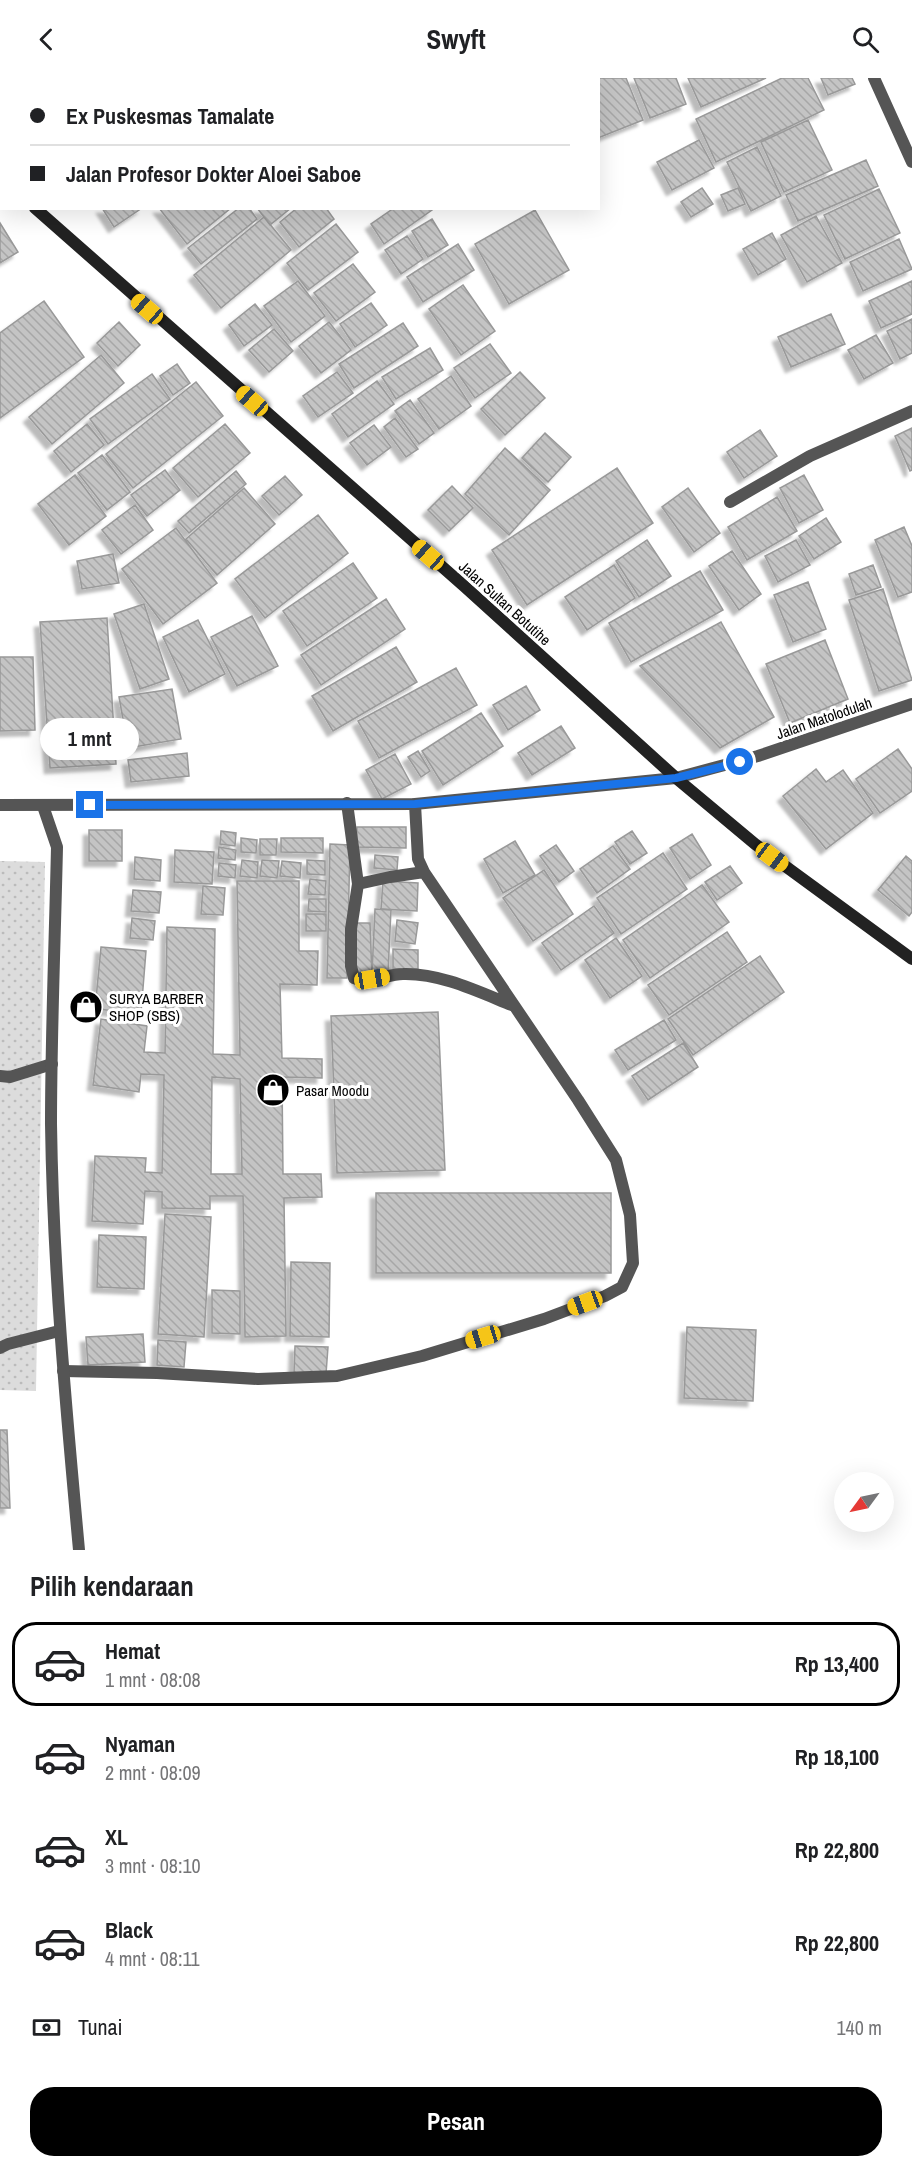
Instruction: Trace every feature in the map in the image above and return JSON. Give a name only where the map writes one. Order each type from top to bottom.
[{"type":"main road","name":"Jalan Sultan Botutihe","points":[[37,210],[85,255],[464,586],[676,778],[755,844],[912,959]]},
{"type":"street","points":[[874,78],[912,162]]},
{"type":"street","points":[[730,502],[810,456],[912,411]]},
{"type":"street","name":"Jalan Matolodulah","points":[[0,805],[415,804],[676,778],[758,756],[912,704]]},
{"type":"street","points":[[347,803],[358,885],[351,929],[354,978],[362,982],[403,974],[435,978],[463,986],[514,1006]]},
{"type":"street","points":[[63,1371],[157,1373],[258,1379],[337,1376],[422,1356],[511,1329],[605,1296],[622,1287],[633,1263],[630,1215],[616,1160],[424,872],[418,859],[415,804]]},
{"type":"street","points":[[43,806],[57,847],[51,1123],[59,1331],[79,1550]]},
{"type":"street","points":[[358,885],[424,872]]},
{"type":"street","points":[[0,1076],[10,1077],[52,1064]]},
{"type":"street","points":[[0,1348],[59,1331]]},
{"type":"shaded area","points":[[0,861],[45,862],[36,1391],[0,1390]]},
{"type":"building","points":[[600,78],[626,78],[643,120],[600,137]]},
{"type":"building","points":[[634,78],[676,78],[686,104],[650,118]]},
{"type":"building","points":[[688,78],[766,78],[701,107]]},
{"type":"building","points":[[782,78],[808,78],[824,110],[716,162],[696,119]]},
{"type":"building","points":[[821,78],[852,78],[855,84],[828,95]]},
{"type":"building","points":[[808,120],[832,170],[784,192],[761,142]]},
{"type":"building","points":[[699,140],[714,168],[672,190],[657,162]]},
{"type":"building","points":[[757,147],[781,196],[751,211],[727,162]]},
{"type":"building","points":[[866,160],[878,186],[798,221],[786,195]]},
{"type":"building","points":[[702,188],[713,204],[691,217],[681,202]]},
{"type":"building","points":[[738,188],[745,204],[728,211],[721,195]]},
{"type":"building","points":[[879,189],[900,233],[845,259],[824,215]]},
{"type":"building","points":[[103,210],[139,210],[114,227]]},
{"type":"building","points":[[161,210],[229,210],[187,244]]},
{"type":"building","points":[[236,210],[250,210],[257,219],[201,264],[188,248]]},
{"type":"building","points":[[259,210],[289,210],[270,225]]},
{"type":"building","points":[[295,210],[327,210],[334,219],[299,247],[280,222]]},
{"type":"building","points":[[391,210],[432,210],[384,244],[371,224]]},
{"type":"building","points":[[535,210],[569,270],[509,304],[475,244]]},
{"type":"building","points":[[816,216],[842,263],[807,282],[781,235]]},
{"type":"building","points":[[264,217],[291,250],[221,308],[194,275]]},
{"type":"building","points":[[432,219],[448,245],[428,257],[412,231]]},
{"type":"building","points":[[0,223],[18,252],[0,263]]},
{"type":"building","points":[[336,224],[358,252],[308,290],[287,263]]},
{"type":"building","points":[[772,233],[786,259],[758,275],[743,249]]},
{"type":"building","points":[[407,236],[423,259],[401,274],[385,250]]},
{"type":"building","points":[[899,239],[912,269],[863,291],[850,262]]},
{"type":"building","points":[[458,244],[474,270],[423,302],[407,277]]},
{"type":"building","points":[[353,264],[375,292],[336,321],[314,293]]},
{"type":"building","points":[[298,281],[325,316],[291,342],[264,306]]},
{"type":"building","points":[[912,281],[912,314],[881,328],[869,301]]},
{"type":"building","points":[[463,285],[495,331],[461,355],[429,309]]},
{"type":"building","points":[[44,301],[84,357],[0,418],[0,333]]},
{"type":"building","points":[[371,303],[387,325],[355,347],[340,324]]},
{"type":"building","points":[[255,304],[272,325],[244,346],[229,325]]},
{"type":"building","points":[[831,314],[845,344],[791,367],[778,337]]},
{"type":"building","points":[[912,319],[912,353],[900,359],[887,331]]},
{"type":"building","points":[[119,322],[140,345],[118,366],[97,343]]},
{"type":"building","points":[[329,322],[351,350],[321,373],[299,346]]},
{"type":"building","points":[[403,323],[418,346],[354,388],[339,364]]},
{"type":"building","points":[[274,329],[293,351],[269,372],[249,350]]},
{"type":"building","points":[[876,335],[893,363],[864,379],[848,350]]},
{"type":"building","points":[[490,344],[511,373],[475,398],[454,368]]},
{"type":"building","points":[[430,348],[443,370],[396,399],[382,377]]},
{"type":"building","points":[[101,355],[124,383],[52,444],[29,417]]},
{"type":"building","points":[[177,364],[190,383],[173,395],[160,376]]},
{"type":"building","points":[[337,372],[353,393],[318,417],[303,396]]},
{"type":"building","points":[[520,372],[545,398],[505,435],[481,409]]},
{"type":"building","points":[[152,374],[170,399],[108,444],[90,419]]},
{"type":"building","points":[[451,376],[471,406],[439,429],[418,399]]},
{"type":"building","points":[[377,381],[394,404],[348,437],[332,414]]},
{"type":"building","points":[[196,382],[223,416],[133,488],[106,454]]},
{"type":"building","points":[[410,400],[434,433],[419,444],[395,411]]},
{"type":"building","points":[[395,418],[418,449],[406,457],[384,427]]},
{"type":"building","points":[[87,424],[104,445],[71,472],[54,451]]},
{"type":"building","points":[[225,424],[250,453],[198,497],[173,468]]},
{"type":"building","points":[[374,425],[391,447],[367,465],[350,443]]},
{"type":"building","points":[[912,428],[912,470],[910,471],[895,436]]},
{"type":"building","points":[[760,430],[777,456],[744,478],[727,452]]},
{"type":"building","points":[[545,433],[571,457],[548,482],[522,458]]},
{"type":"building","points":[[505,448],[550,490],[509,535],[465,494]]},
{"type":"building","points":[[102,455],[130,492],[107,510],[78,473]]},
{"type":"building","points":[[617,468],[653,523],[527,605],[492,550]]},
{"type":"building","points":[[165,470],[180,490],[147,516],[131,495]]},
{"type":"building","points":[[236,471],[246,484],[189,533],[178,521]]},
{"type":"building","points":[[75,475],[106,516],[69,545],[38,504]]},
{"type":"building","points":[[804,475],[823,510],[799,523],[780,488]]},
{"type":"building","points":[[285,476],[302,495],[279,515],[262,496]]},
{"type":"building","points":[[452,486],[473,508],[449,531],[428,510]]},
{"type":"building","points":[[244,488],[275,524],[217,575],[186,539]]},
{"type":"building","points":[[688,488],[720,533],[694,552],[662,507]]},
{"type":"building","points":[[777,497],[797,531],[747,560],[728,527]]},
{"type":"building","points":[[135,505],[153,530],[121,554],[102,530]]},
{"type":"building","points":[[318,515],[348,553],[265,618],[235,579]]},
{"type":"building","points":[[826,518],[841,542],[814,559],[799,536]]},
{"type":"building","points":[[904,527],[912,546],[912,592],[898,597],[875,540]]},
{"type":"building","points":[[176,528],[217,583],[163,624],[122,569]]},
{"type":"building","points":[[647,540],[671,576],[639,597],[616,561]]},
{"type":"building","points":[[796,540],[810,565],[778,582],[765,556]]},
{"type":"building","points":[[732,551],[761,594],[739,610],[709,566]]},
{"type":"building","points":[[113,554],[119,583],[82,589],[77,561]]},
{"type":"building","points":[[353,563],[377,598],[307,646],[283,611]]},
{"type":"building","points":[[614,565],[635,598],[587,630],[565,597]]},
{"type":"building","points":[[873,565],[881,587],[856,595],[849,574]]},
{"type":"building","points":[[700,571],[723,610],[631,662],[609,623]]},
{"type":"building","points":[[808,582],[826,629],[793,642],[774,595]]},
{"type":"building","points":[[883,589],[912,680],[879,691],[849,600]]},
{"type":"building","points":[[386,599],[405,629],[321,685],[301,655]]},
{"type":"building","points":[[144,604],[169,679],[140,689],[114,614]]},
{"type":"building","points":[[252,616],[278,666],[237,686],[211,637]]},
{"type":"building","points":[[107,618],[116,764],[50,768],[40,622]]},
{"type":"building","points":[[198,620],[225,674],[189,692],[163,637]]},
{"type":"building","points":[[721,622],[774,717],[720,748],[640,666]]},
{"type":"building","points":[[825,640],[848,699],[790,723],[766,664]]},
{"type":"building","points":[[396,647],[417,682],[333,731],[312,696]]},
{"type":"building","points":[[0,657],[33,657],[35,730],[0,731]]},
{"type":"building","points":[[456,668],[477,705],[379,758],[358,721]]},
{"type":"building","points":[[526,686],[540,710],[508,730],[493,705]]},
{"type":"building","points":[[172,689],[181,739],[128,748],[119,697]]},
{"type":"building","points":[[481,713],[503,746],[443,785],[422,751]]},
{"type":"building","points":[[561,726],[575,748],[532,775],[518,753]]},
{"type":"building","points":[[898,749],[912,769],[912,791],[880,813],[856,779]]},
{"type":"building","points":[[418,751],[430,771],[421,777],[408,757]]},
{"type":"building","points":[[187,753],[189,776],[131,782],[128,760]]},
{"type":"building","points":[[395,754],[411,784],[382,799],[366,770]]},
{"type":"building","points":[[816,769],[826,782],[843,770],[873,813],[826,849],[783,796]]},
{"type":"building","points":[[357,827],[406,827],[406,848],[356,847]]},
{"type":"building","points":[[89,830],[122,830],[122,861],[89,861]]},
{"type":"building","points":[[221,831],[236,833],[235,846],[220,844]]},
{"type":"building","points":[[632,831],[647,853],[630,864],[615,842]]},
{"type":"building","points":[[692,834],[711,865],[690,879],[670,848]]},
{"type":"building","points":[[241,838],[257,840],[256,853],[241,852]]},
{"type":"building","points":[[281,838],[323,838],[323,853],[281,852]]},
{"type":"building","points":[[260,839],[277,839],[276,855],[260,855]]},
{"type":"building","points":[[515,841],[535,875],[503,893],[484,859]]},
{"type":"building","points":[[330,844],[350,845],[347,978],[327,978]]},
{"type":"building","points":[[556,845],[574,871],[559,882],[540,856]]},
{"type":"building","points":[[613,846],[630,869],[597,893],[580,869]]},
{"type":"building","points":[[219,847],[236,850],[235,860],[218,858]]},
{"type":"building","points":[[175,850],[214,852],[212,884],[174,882]]},
{"type":"building","points":[[663,853],[687,889],[621,934],[597,898]]},
{"type":"building","points":[[375,855],[398,857],[397,870],[374,868]]},
{"type":"building","points":[[906,856],[912,861],[912,912],[909,916],[878,890]]},
{"type":"building","points":[[135,857],[161,860],[160,881],[134,879]]},
{"type":"building","points":[[242,860],[258,862],[257,878],[240,876]]},
{"type":"building","points":[[262,860],[279,861],[277,878],[260,876]]},
{"type":"building","points":[[307,860],[325,861],[325,875],[307,874]]},
{"type":"building","points":[[282,861],[301,863],[300,878],[280,876]]},
{"type":"building","points":[[219,863],[236,865],[235,878],[218,876]]},
{"type":"building","points":[[730,866],[742,883],[717,900],[705,882]]},
{"type":"building","points":[[544,870],[573,914],[533,941],[503,898]]},
{"type":"building","points":[[310,879],[326,881],[325,895],[308,894]]},
{"type":"building","points":[[237,881],[299,881],[299,951],[318,951],[317,985],[280,984],[282,1058],[322,1059],[322,1078],[282,1077],[283,1174],[321,1174],[322,1197],[284,1198],[286,1336],[245,1337],[243,1196],[210,1196],[210,1209],[162,1208],[162,1192],[145,1191],[143,1224],[92,1221],[95,1156],[146,1158],[145,1172],[162,1173],[164,1075],[141,1074],[139,1092],[93,1085],[101,1019],[147,1026],[144,1052],[165,1053],[167,927],[215,929],[213,1054],[240,1055]],"holes":[[[212,1077],[240,1079],[242,1174],[211,1174]]]},
{"type":"building","points":[[383,881],[418,883],[417,911],[381,909]]},
{"type":"building","points":[[702,885],[729,922],[650,978],[623,940]]},
{"type":"building","points":[[203,886],[225,888],[223,915],[201,914]]},
{"type":"building","points":[[133,890],[161,892],[159,913],[131,911]]},
{"type":"building","points":[[309,899],[326,899],[326,912],[308,911]]},
{"type":"building","points":[[594,906],[614,933],[561,970],[542,943]]},
{"type":"building","points":[[375,909],[391,910],[388,973],[372,972]]},
{"type":"building","points":[[306,914],[326,914],[326,931],[306,931]]},
{"type":"building","points":[[132,918],[155,921],[153,940],[130,938]]},
{"type":"building","points":[[397,920],[418,923],[415,944],[395,941]]},
{"type":"building","points":[[353,923],[370,923],[372,977],[356,977]]},
{"type":"building","points":[[727,932],[747,962],[669,1015],[648,985]]},
{"type":"building","points":[[616,938],[642,976],[610,998],[585,960]]},
{"type":"building","points":[[101,947],[146,951],[141,1013],[95,1009]]},
{"type":"building","points":[[393,949],[418,950],[418,969],[393,969]]},
{"type":"building","points":[[760,956],[784,992],[693,1055],[668,1019]]},
{"type":"building","points":[[438,1012],[445,1170],[337,1173],[331,1016]]},
{"type":"building","points":[[664,1020],[676,1040],[628,1070],[615,1050]]},
{"type":"building","points":[[683,1043],[698,1067],[648,1100],[632,1076]]},
{"type":"building","points":[[376,1193],[611,1193],[611,1273],[376,1273]]},
{"type":"building","points":[[165,1214],[211,1217],[204,1337],[158,1334]]},
{"type":"building","points":[[99,1235],[146,1237],[144,1289],[97,1287]]},
{"type":"building","points":[[291,1262],[330,1263],[329,1337],[290,1336]]},
{"type":"building","points":[[212,1290],[240,1291],[240,1334],[212,1333]]},
{"type":"building","points":[[687,1327],[756,1330],[753,1401],[684,1398]]},
{"type":"building","points":[[143,1334],[145,1362],[88,1365],[86,1337]]},
{"type":"building","points":[[158,1340],[186,1342],[184,1367],[157,1365]]},
{"type":"building","points":[[295,1346],[328,1347],[326,1374],[294,1373]]},
{"type":"building","points":[[0,1430],[7,1430],[10,1508],[0,1508]]},
{"type":"place","name":"SURYA BARBER SHOP (SBS)","points":[[86,1007]]},
{"type":"place","name":"Pasar Moodu","points":[[273,1090]]},
{"type":"route","points":[[90,805],[415,804],[676,778],[740,762]]}]
